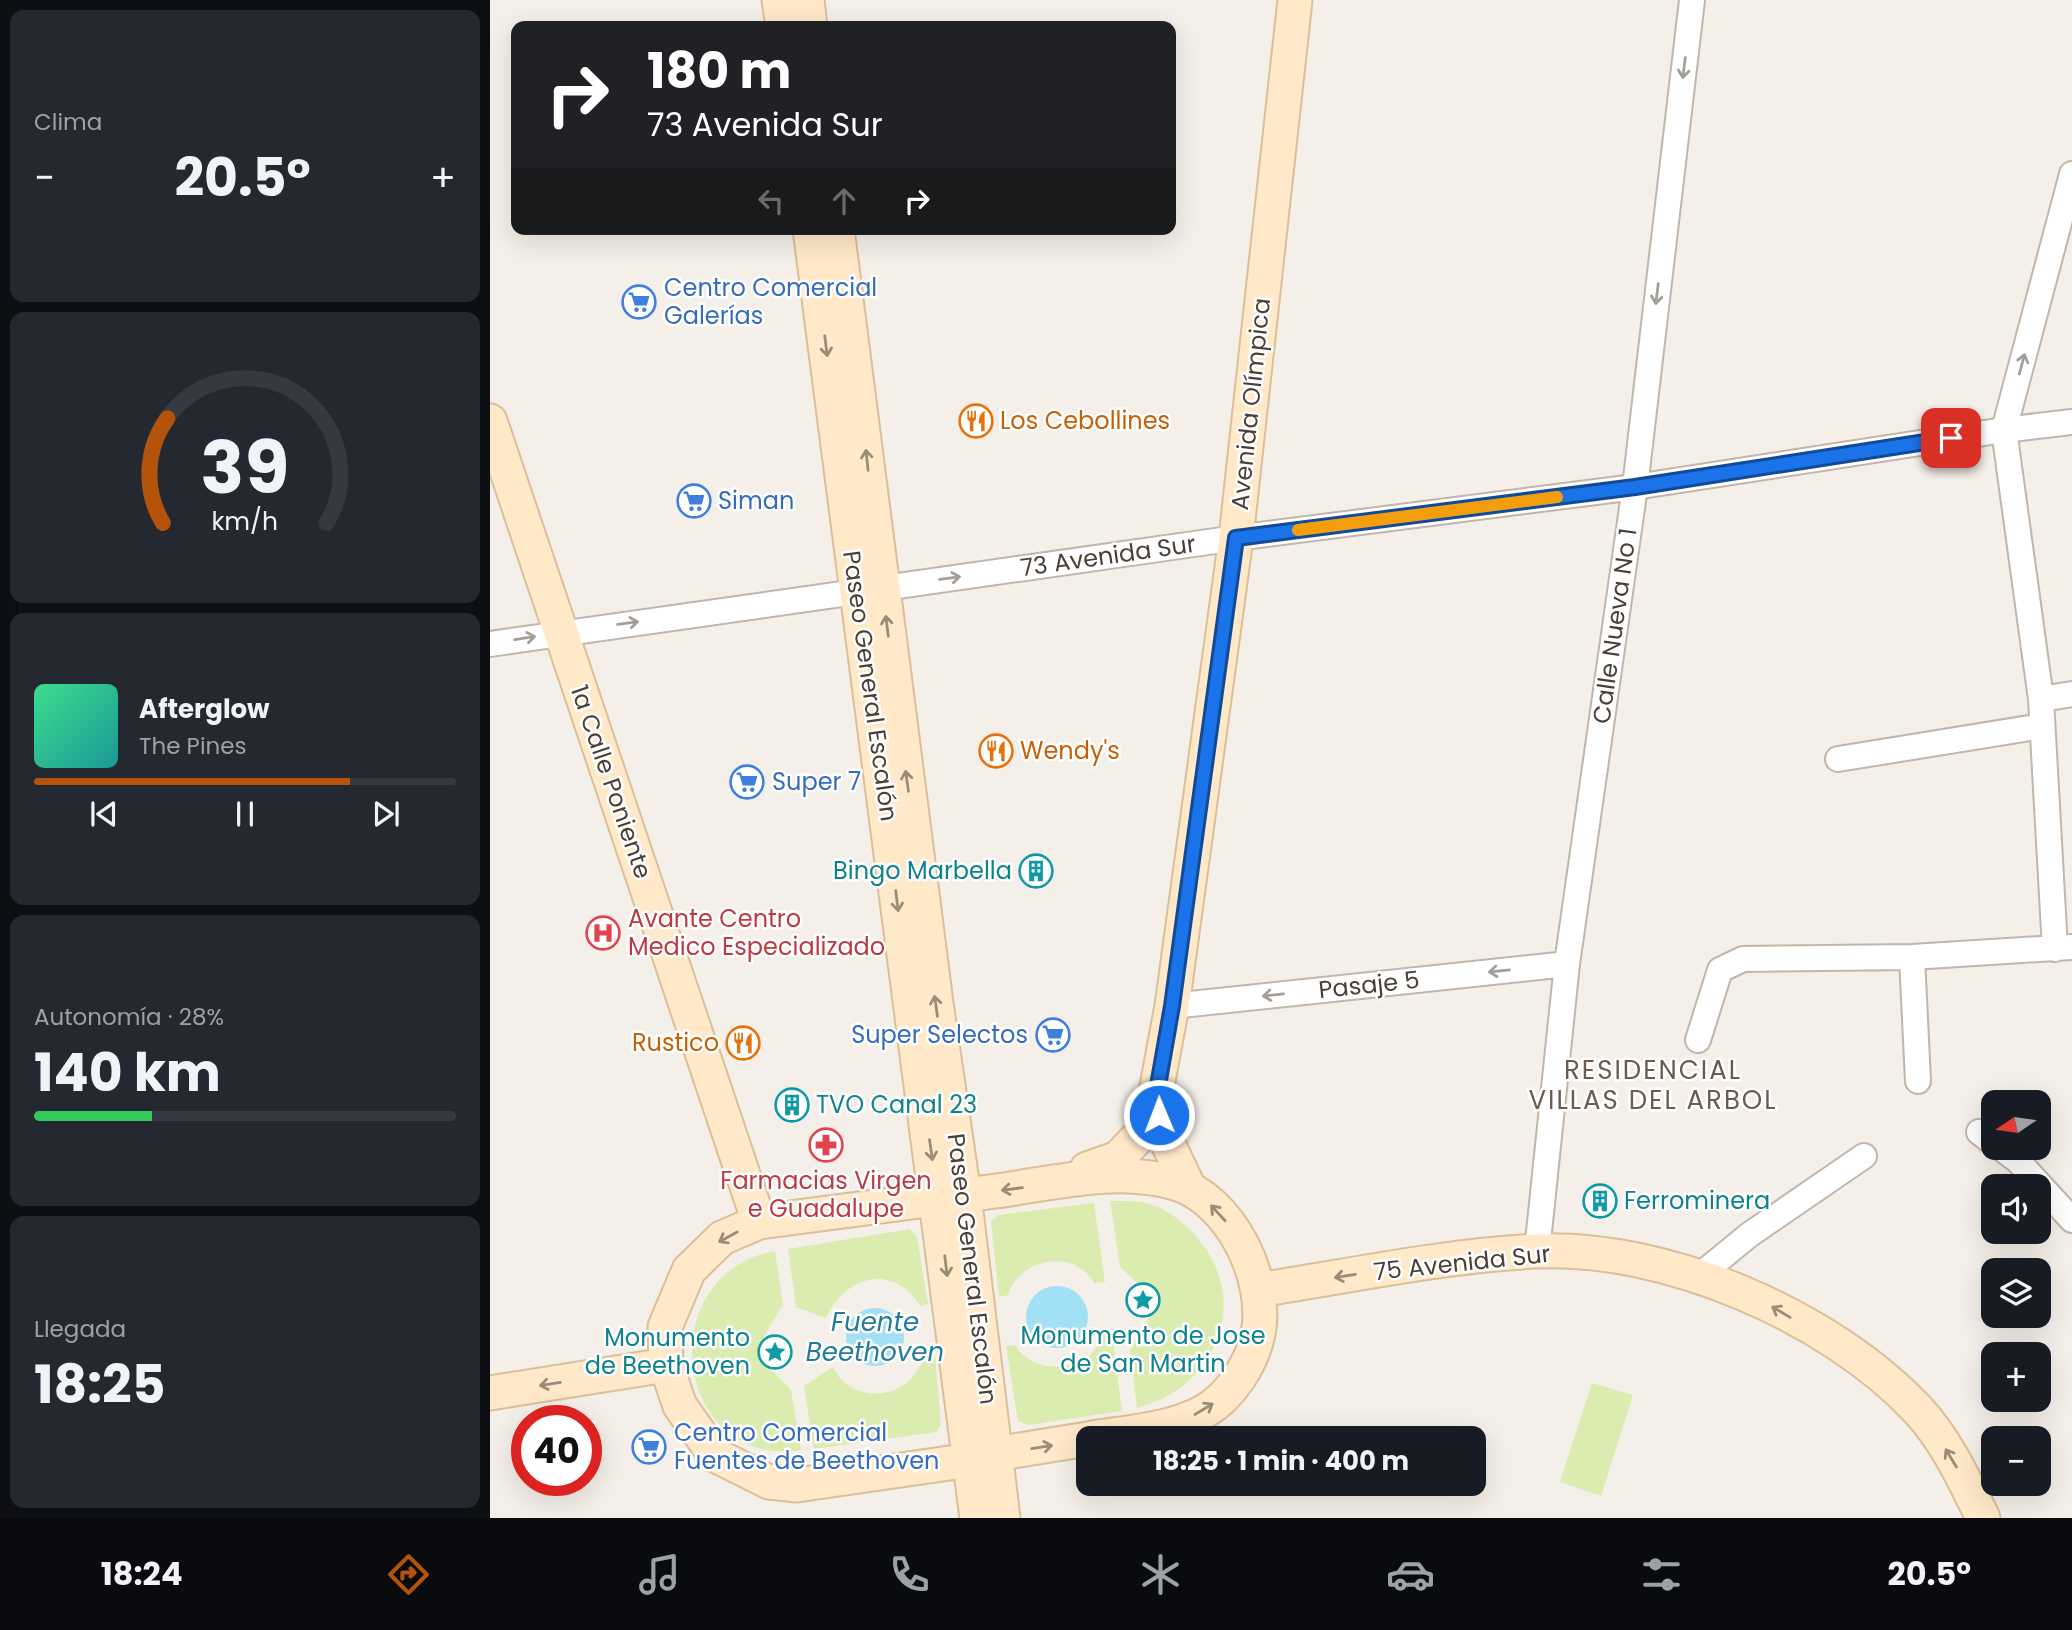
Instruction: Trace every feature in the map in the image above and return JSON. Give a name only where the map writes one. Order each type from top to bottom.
[{"type":"main road","points":[[779,0],[782,21]]},
{"type":"main road","points":[[807,0],[809,21]]},
{"type":"main road","name":"Avenida Olímpica","points":[[1060,1183],[1128,1151],[1143,1132],[1156,1097],[1172,1006],[1236,538],[1296,0]]},
{"type":"main road","name":"Paseo General Escalón","points":[[811,235],[870,589],[951,1196],[982,1457],[977,1518]]},
{"type":"main road","name":"Paseo General Escalón","points":[[838,235],[870,589]]},
{"type":"main road","name":"1a Calle Poniente","points":[[490,421],[759,1222]]},
{"type":"main road","name":"Avenida Olímpica","points":[[1156,1097],[1163,1133],[1189,1188]]},
{"type":"main road","points":[[1076,1441],[797,1485],[769,1482],[715,1455],[680,1406],[666,1365],[666,1327],[689,1270],[722,1238],[759,1222],[1126,1174],[1189,1188],[1221,1214],[1246,1254],[1258,1290],[1258,1334],[1239,1379],[1205,1410],[1161,1426]]},
{"type":"main road","name":"75 Avenida Sur","points":[[1258,1290],[1537,1251],[1596,1254],[1652,1263],[1699,1276],[1768,1304],[1886,1379],[1919,1411],[1942,1442],[1983,1518]]},
{"type":"main road","points":[[490,1393],[666,1365]]},
{"type":"main road","name":"Paseo General Escalón","points":[[982,1457],[1003,1518]]},
{"type":"street","name":"Calle Nueva No 1","points":[[1537,1251],[1567,964],[1635,487],[1692,0]]},
{"type":"street","points":[[1698,1040],[1720,970],[1743,959],[1912,957],[2064,948],[2041,699],[2004,430],[2072,174]]},
{"type":"street","name":"73 Avenida Sur","points":[[490,644],[1236,538],[1635,487],[2072,422]]},
{"type":"street","points":[[2041,699],[2072,694]]},
{"type":"street","points":[[1838,759],[2042,726]]},
{"type":"street","points":[[1912,957],[1918,1080]]},
{"type":"street","name":"Pasaje 5","points":[[1172,1006],[1567,964]]},
{"type":"street","points":[[1699,1276],[1749,1235],[1864,1156]]},
{"type":"street","points":[[2017,1160],[2072,1220]]},
{"type":"green space","points":[[1110,1201],[1148,1203],[1174,1216],[1192,1232],[1211,1257],[1221,1284],[1223,1310],[1218,1336],[1207,1360],[1189,1381],[1165,1397],[1137,1408],[1130,1351],[1154,1308],[1152,1296],[1120,1267]]},
{"type":"green space","points":[[1094,1203],[1105,1282],[1094,1283],[1085,1272],[1074,1265],[1061,1261],[1048,1262],[1023,1273],[1008,1295],[999,1297],[991,1221],[999,1215]]},
{"type":"green space","points":[[910,1229],[917,1237],[928,1304],[920,1306],[909,1292],[897,1283],[883,1279],[857,1284],[845,1292],[826,1318],[796,1307],[788,1249]]},
{"type":"green space","points":[[775,1251],[783,1304],[758,1347],[761,1359],[791,1390],[801,1450],[758,1448],[726,1431],[704,1402],[693,1367],[694,1329],[708,1295],[735,1267]]},
{"type":"green space","points":[[1112,1333],[1122,1411],[1028,1425],[1018,1421],[1006,1346],[1015,1345],[1035,1362],[1062,1366],[1088,1357],[1101,1334]]},
{"type":"green space","points":[[935,1355],[941,1424],[936,1432],[814,1449],[804,1386],[833,1367],[839,1377],[856,1390],[867,1393],[889,1392],[911,1379],[924,1358]]},
{"type":"green space","points":[[1592,1383],[1633,1395],[1601,1496],[1560,1482]]},
{"type":"water","points":[[1051,1286],[1063,1286],[1079,1295],[1086,1305],[1086,1329],[1079,1339],[1063,1348],[1051,1348],[1040,1343],[1031,1334],[1026,1323],[1026,1311],[1031,1300],[1040,1291]]},
{"type":"water","name":"Fuente Beethoven","points":[[869,1308],[881,1308],[896,1316],[904,1331],[904,1343],[896,1358],[881,1366],[869,1366],[854,1358],[846,1343],[846,1331],[854,1316]]},
{"type":"slow traffic","points":[[1298,530],[1557,497]]},
{"type":"place","name":"Centro Comercial Galerías","points":[[639,302]]},
{"type":"place","name":"Los Cebollines","points":[[976,421]]},
{"type":"place","name":"Siman","points":[[694,501]]},
{"type":"place","name":"Wendy's","points":[[996,751]]},
{"type":"place","name":"Super 7","points":[[747,782]]},
{"type":"place","name":"Bingo Marbella","points":[[1036,871]]},
{"type":"place","name":"Avante Centro Medico Especializado","points":[[603,933]]},
{"type":"place","name":"Super Selectos","points":[[1053,1035]]},
{"type":"place","name":"Rustico","points":[[743,1043]]},
{"type":"place","name":"TVO Canal 23","points":[[792,1105]]},
{"type":"place","name":"Farmacias Virgen e Guadalupe","points":[[826,1145]]},
{"type":"place","name":"Ferrominera","points":[[1600,1201]]},
{"type":"place","name":"Monumento de Jose de San Martin","points":[[1143,1300]]},
{"type":"place","name":"Monumento de Beethoven","points":[[775,1352]]},
{"type":"place","name":"Centro Comercial Fuentes de Beethoven","points":[[649,1447]]},
{"type":"district","name":"RESIDENCIAL VILLAS DEL ARBOL","points":[[1653,1085]]},
{"type":"route","points":[[1159,1115],[1156,1097],[1172,1006],[1236,538],[1635,487],[1951,438]]}]
